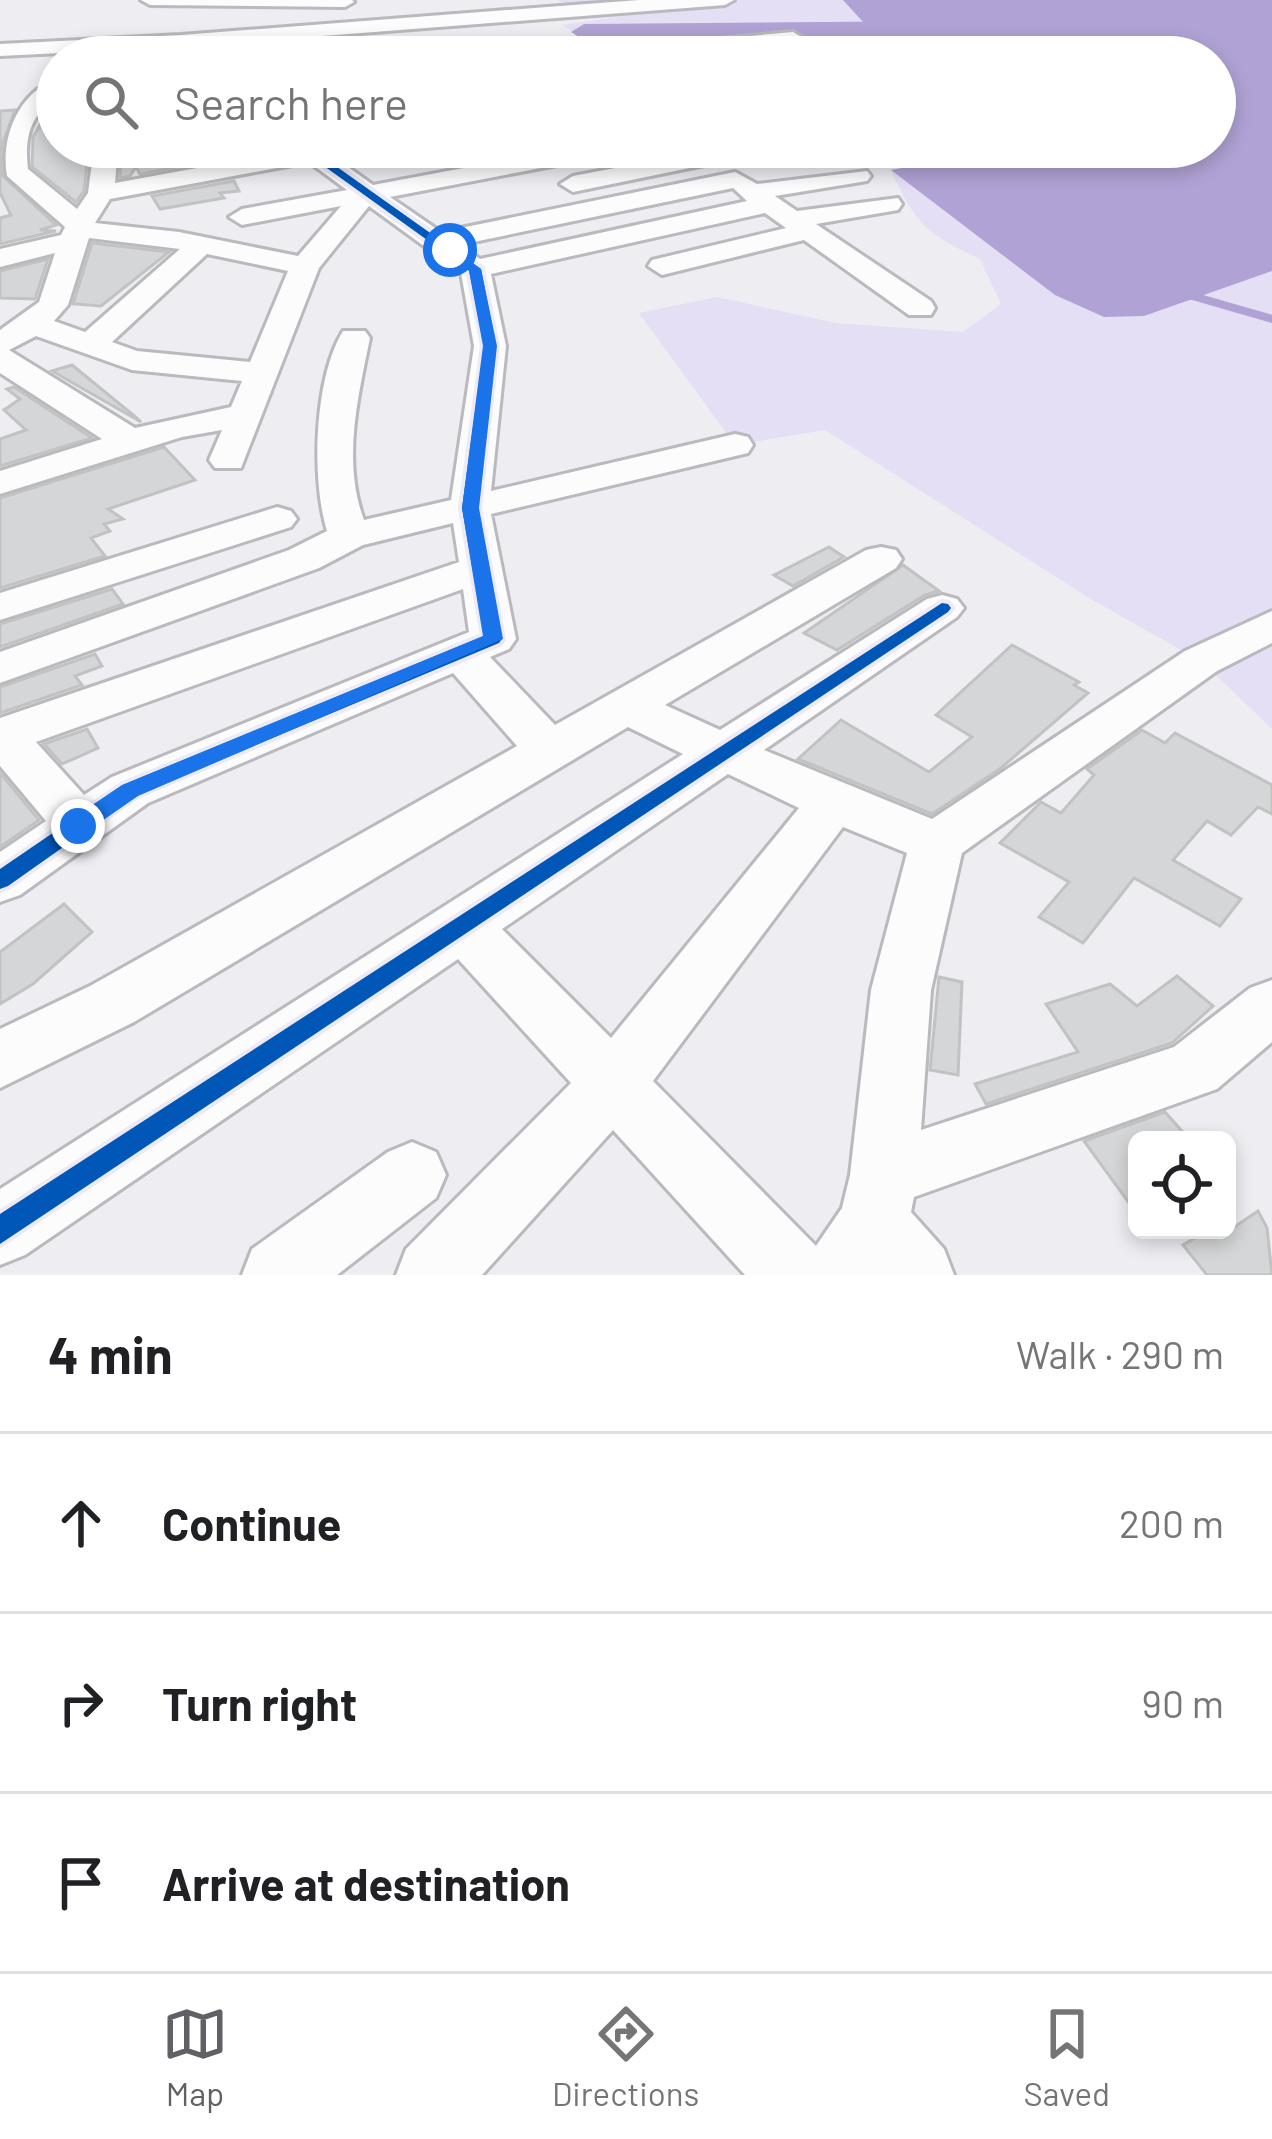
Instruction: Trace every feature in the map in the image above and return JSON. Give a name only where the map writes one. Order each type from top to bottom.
[{"type":"street","points":[[281,36],[725,0]]},
{"type":"street","points":[[123,36],[184,6],[361,3]]},
{"type":"street","points":[[144,5],[361,3]]},
{"type":"street","points":[[622,36],[765,24]]},
{"type":"street","points":[[0,50],[36,51]]},
{"type":"street","points":[[0,68],[36,67]]},
{"type":"street","points":[[0,109],[25,108],[36,100]]},
{"type":"street","points":[[25,108],[13,156],[78,232]]},
{"type":"street","points":[[0,343],[53,305],[78,232],[101,193],[107,168]]},
{"type":"street","points":[[101,193],[208,168]]},
{"type":"street","points":[[333,168],[399,217],[438,225],[889,204]]},
{"type":"street","points":[[325,237],[235,207],[367,192],[499,168]]},
{"type":"street","points":[[541,190],[632,168]]},
{"type":"street","points":[[720,168],[920,308]]},
{"type":"street","points":[[475,269],[772,206],[858,176]]},
{"type":"street","points":[[228,460],[305,266],[367,192]]},
{"type":"street","points":[[662,266],[772,206]]},
{"type":"street","points":[[0,880],[130,790],[493,639],[470,508],[490,346],[475,269],[438,225]]},
{"type":"street","points":[[0,258],[78,232],[202,244],[305,266]]},
{"type":"street","points":[[91,344],[202,244]]},
{"type":"street","points":[[33,323],[132,360],[260,374]]},
{"type":"street","points":[[349,536],[338,510],[335,424],[354,338]]},
{"type":"street","points":[[0,358],[130,441]]},
{"type":"street","points":[[0,483],[176,427],[244,416]]},
{"type":"street","points":[[176,427],[228,460],[304,559]]},
{"type":"street","points":[[0,668],[304,559],[349,536],[735,445]]},
{"type":"street","points":[[0,608],[277,520]]},
{"type":"street","points":[[0,1060],[112,1004],[881,560]]},
{"type":"street","points":[[78,826],[44,779],[0,736],[479,569]]},
{"type":"street","points":[[0,1230],[942,608]]},
{"type":"street","points":[[879,1237],[901,990],[937,843],[1201,661],[1272,625]]},
{"type":"street","points":[[459,651],[550,751]]},
{"type":"street","points":[[626,707],[833,802],[937,843]]},
{"type":"street","points":[[433,1275],[610,1080],[777,880],[833,802]]},
{"type":"street","points":[[462,925],[794,1275]]},
{"type":"street","points":[[879,1237],[1194,1069],[1272,1006]]},
{"type":"street","points":[[278,1275],[412,1174]]},
{"type":"shaded area","points":[[557,0],[1272,0],[1272,729],[1201,661],[1094,601],[825,430],[735,445],[639,313],[717,297],[835,323],[963,332],[1001,304],[980,259],[925,225],[891,170],[1236,168],[1236,36],[580,36],[562,25],[698,5],[573,9]]},
{"type":"shaded area","points":[[843,0],[1272,0],[1272,271],[1144,316],[1104,317],[1055,295],[891,170],[1236,168],[1236,36],[876,36]]},
{"type":"building","points":[[15,110],[2,145],[3,176],[56,225],[40,230],[56,231],[0,244],[0,218],[11,215],[0,193],[0,111]]},
{"type":"building","points":[[36,132],[36,168],[87,168],[84,191],[76,202],[32,167]]},
{"type":"building","points":[[121,168],[135,168],[130,176],[120,178]]},
{"type":"building","points":[[137,168],[173,168],[140,174]]},
{"type":"building","points":[[234,181],[239,191],[220,193],[224,198],[160,209],[152,196]]},
{"type":"building","points":[[92,243],[169,252],[101,306],[73,304]]},
{"type":"building","points":[[48,259],[35,299],[0,298],[0,271]]},
{"type":"building","points":[[72,365],[137,418],[141,422],[52,371]]},
{"type":"building","points":[[14,387],[92,438],[0,466],[0,439],[26,430],[4,410],[20,399],[7,389]]},
{"type":"building","points":[[164,447],[195,480],[108,509],[123,519],[104,524],[110,531],[91,538],[105,556],[0,588],[0,498]]},
{"type":"building","points":[[829,547],[844,557],[793,586],[774,575]]},
{"type":"building","points":[[903,565],[939,591],[837,650],[804,633]]},
{"type":"building","points":[[112,589],[123,604],[0,647],[0,624]]},
{"type":"building","points":[[1012,645],[1079,682],[1074,685],[1088,693],[1001,768],[932,814],[798,759],[841,720],[929,772],[972,737],[936,715]]},
{"type":"building","points":[[95,654],[102,666],[75,676],[82,685],[0,713],[0,687]]},
{"type":"building","points":[[87,729],[98,748],[62,764],[44,744]]},
{"type":"building","points":[[1142,730],[1165,743],[1175,733],[1272,785],[1272,814],[1258,807],[1231,835],[1207,821],[1173,860],[1241,899],[1220,926],[1134,878],[1083,943],[1039,917],[1069,882],[1000,843],[1041,802],[1061,813],[1094,775],[1087,769]]},
{"type":"building","points":[[0,773],[39,820],[0,847]]},
{"type":"building","points":[[64,904],[92,932],[33,984],[0,1004],[0,952]]},
{"type":"building","points":[[1177,976],[1213,1006],[1172,1043],[986,1104],[975,1084],[1078,1052],[1046,1004],[1110,984],[1137,1006]]},
{"type":"building","points":[[939,977],[962,982],[958,1075],[930,1070]]},
{"type":"building","points":[[1165,1112],[1182,1131],[1128,1131],[1128,1202],[1084,1141]]},
{"type":"building","points":[[1258,1211],[1267,1228],[1272,1275],[1207,1275],[1183,1245],[1193,1239],[1236,1239],[1236,1226]]},
{"type":"waterway","points":[[584,32],[945,28],[1031,15],[1041,11],[1046,0]]},
{"type":"waterway","points":[[1189,295],[1272,319]]},
{"type":"cycle path","points":[[0,880],[130,790],[493,639],[470,508],[490,346],[475,269],[333,168]]},
{"type":"cycle path","points":[[0,1230],[942,608]]},
{"type":"route","points":[[78,826],[130,790],[493,639],[470,508],[490,346],[475,269],[450,250]]}]
